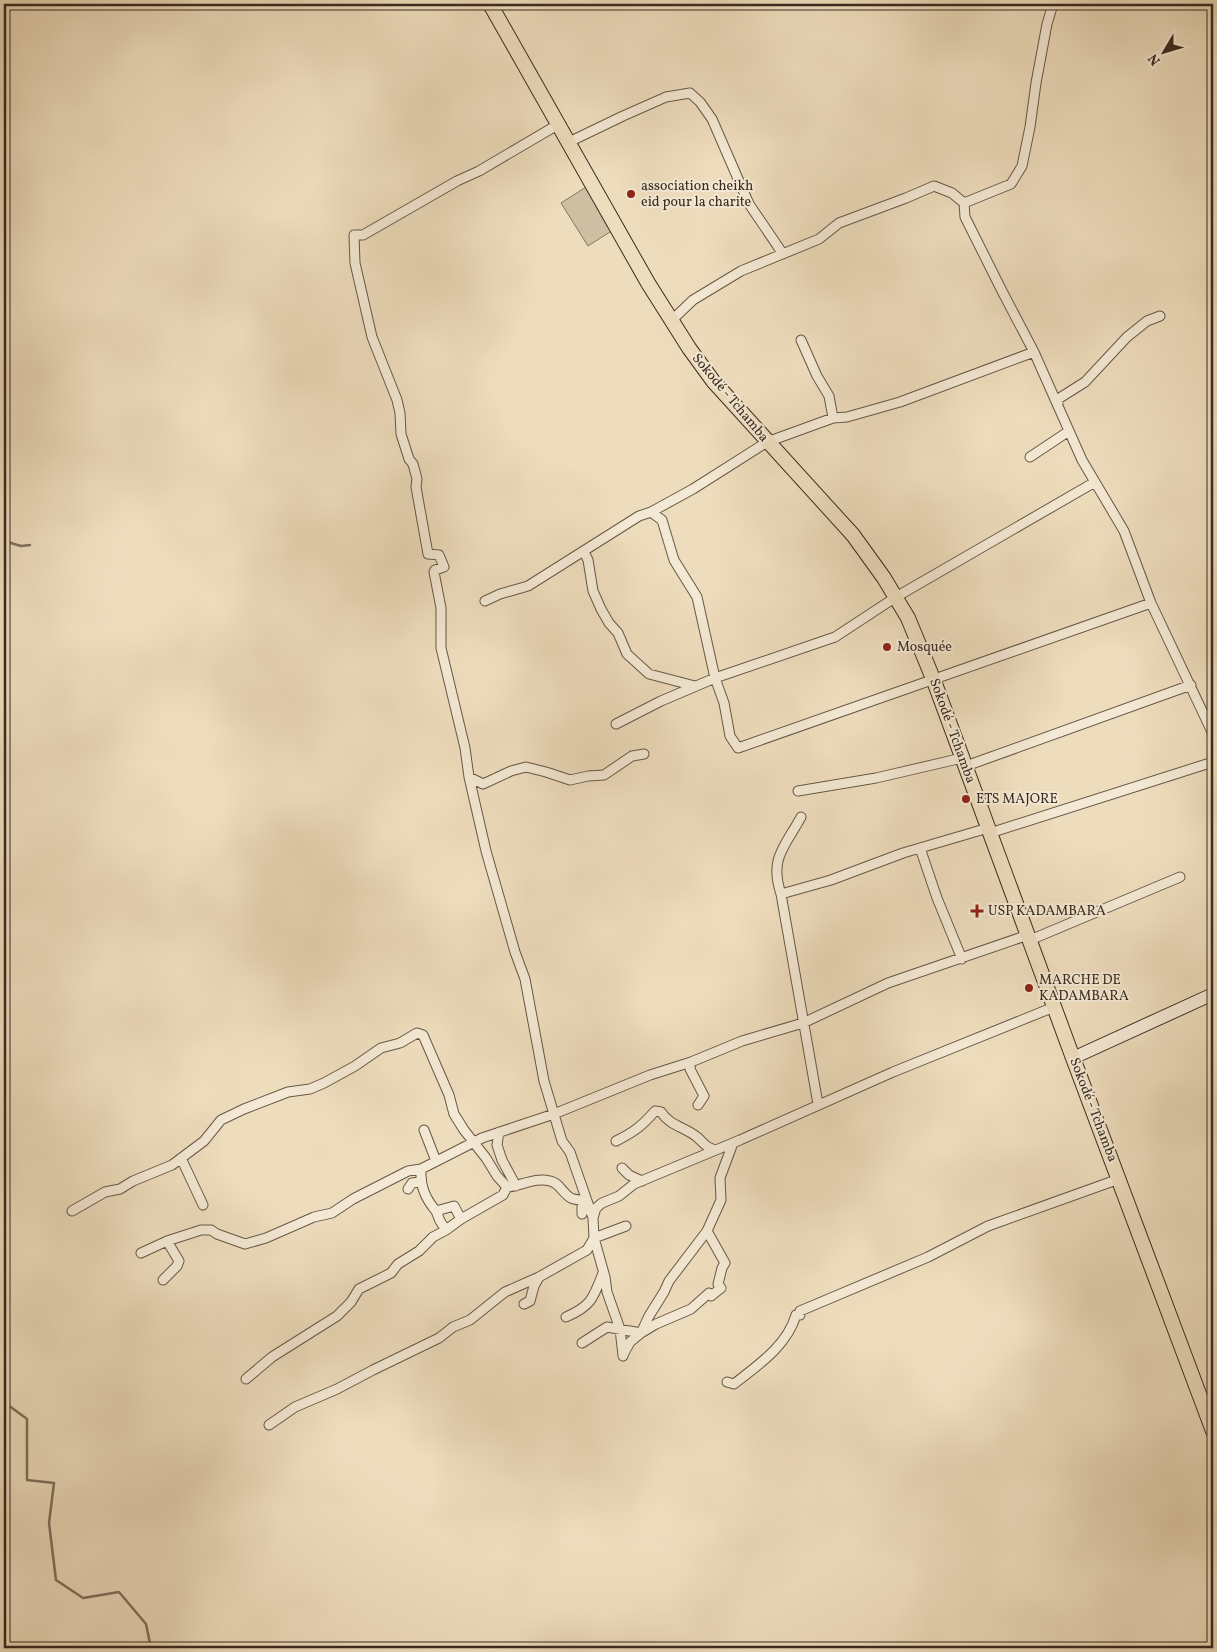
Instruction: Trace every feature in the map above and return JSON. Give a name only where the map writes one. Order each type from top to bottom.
[{"type":"main road","name":"Sokodé - Tchamba","points":[[490,4],[671,320],[713,381],[853,535],[870,557],[896,597],[918,640],[1213,1431]]},
{"type":"main road","points":[[1073,1058],[1213,994]]},
{"type":"street","points":[[964,204],[1011,184],[1022,166],[1047,24],[1053,4]]},
{"type":"street","points":[[569,142],[666,97],[690,93],[700,102],[712,119],[749,204],[783,254]]},
{"type":"street","points":[[559,124],[480,171],[457,181],[364,235],[354,235],[355,263],[372,336],[397,400],[401,434],[417,479],[416,487],[428,554],[439,555],[444,567],[434,572],[441,608],[441,648],[465,748],[469,777],[497,888],[525,979],[544,1081],[562,1140],[570,1152],[593,1218]]},
{"type":"street","points":[[671,320],[693,300],[741,271],[819,239],[839,222],[934,186],[952,194],[964,204],[965,217],[1034,352],[1095,482],[1124,532],[1151,604],[1213,734]]},
{"type":"street","points":[[1058,406],[1058,399],[1085,382],[1127,337],[1147,321],[1160,316]]},
{"type":"street","points":[[801,340],[817,376],[829,396],[833,418]]},
{"type":"street","points":[[485,601],[500,594],[528,586],[639,516],[651,512],[693,489],[767,442],[833,418],[847,417],[900,402],[1034,352]]},
{"type":"street","points":[[1030,457],[1069,430]]},
{"type":"street","points":[[616,724],[661,701],[715,678],[835,637],[896,597],[1095,482]]},
{"type":"street","points":[[651,512],[662,520],[674,560],[696,597],[715,678],[724,703],[730,736],[738,748],[1151,604]]},
{"type":"street","points":[[584,552],[588,560],[593,591],[601,609],[609,623],[618,633],[628,654],[649,674],[695,686]]},
{"type":"street","points":[[798,791],[964,762],[1191,685]]},
{"type":"street","points":[[469,777],[483,784],[511,771],[526,767],[570,780],[604,775],[632,756],[644,754]]},
{"type":"street","points":[[781,894],[831,880],[902,853],[989,830],[1213,762]]},
{"type":"street","points":[[801,818],[779,853],[776,869],[818,1104]]},
{"type":"street","points":[[920,848],[937,898],[962,959]]},
{"type":"street","points":[[141,1253],[167,1241],[201,1230],[211,1230],[223,1237],[245,1244],[266,1238],[314,1217],[332,1214],[353,1199],[408,1171],[420,1169],[473,1142],[554,1114],[650,1075],[691,1062],[742,1041],[803,1022],[888,983],[1029,938],[1180,877]]},
{"type":"street","points":[[707,1231],[725,1263],[718,1284],[721,1288],[711,1296],[709,1293],[691,1309],[656,1324],[641,1333],[630,1342],[623,1356],[620,1329],[610,1302],[594,1238],[593,1218],[596,1208],[602,1203],[619,1196],[634,1184],[733,1143],[818,1104],[1054,1007]]},
{"type":"street","points":[[72,1211],[105,1192],[120,1189],[133,1181],[172,1165],[204,1142],[221,1120],[288,1092],[310,1089],[324,1083],[355,1066],[381,1048],[400,1043],[417,1033],[423,1036],[450,1095],[454,1114],[497,1176],[512,1186]]},
{"type":"street","points":[[691,1062],[690,1069],[704,1096],[698,1105]]},
{"type":"street","points":[[646,1086],[650,1075]]},
{"type":"street","points":[[614,1089],[624,1096]]},
{"type":"street","points":[[616,1141],[644,1125],[656,1111],[661,1112],[666,1120],[696,1136],[706,1147],[716,1150]]},
{"type":"street","points":[[424,1130],[436,1161]]},
{"type":"street","points":[[499,1132],[497,1145],[512,1186]]},
{"type":"street","points":[[641,1333],[669,1281],[707,1231],[721,1200],[720,1178],[733,1143]]},
{"type":"street","points":[[182,1158],[202,1205]]},
{"type":"street","points":[[622,1168],[629,1175],[642,1181]]},
{"type":"street","points":[[420,1169],[420,1182],[427,1201],[436,1211],[440,1222],[446,1230]]},
{"type":"street","points":[[727,1382],[734,1384],[774,1352],[792,1329],[796,1315],[800,1314],[800,1311],[928,1257],[988,1226],[1119,1179]]},
{"type":"street","points":[[246,1379],[272,1357],[337,1316],[351,1302],[359,1289],[391,1273],[398,1264],[419,1251],[433,1237],[503,1195],[512,1186],[530,1181],[548,1180],[557,1183],[570,1198],[586,1202]]},
{"type":"street","points":[[408,1189],[412,1183],[420,1182]]},
{"type":"street","points":[[582,1214],[582,1207],[586,1202]]},
{"type":"street","points":[[436,1211],[454,1206],[461,1219]]},
{"type":"street","points":[[269,1425],[295,1407],[337,1389],[439,1338],[453,1327],[470,1320],[506,1292],[539,1277],[588,1250],[594,1238],[626,1226]]},
{"type":"street","points":[[161,1278],[177,1266],[179,1261],[167,1241]]},
{"type":"street","points":[[566,1317],[588,1305],[596,1292],[603,1273]]},
{"type":"street","points":[[524,1304],[530,1301],[534,1286],[539,1277]]},
{"type":"street","points":[[582,1343],[607,1327],[641,1333]]},
{"type":"shaded area","points":[[586,187],[613,230],[588,246],[561,203]]},
{"type":"waterway","points":[[4,541],[21,546],[30,545]]},
{"type":"waterway","points":[[4,1402],[27,1419],[27,1480],[54,1483],[49,1523],[56,1580],[83,1598],[119,1592],[146,1624],[151,1648]]},
{"type":"place","name":"association cheikh eid pour la charite","points":[[631,194]]},
{"type":"place","name":"Mosquée","points":[[887,647]]},
{"type":"place","name":"ETS MAJORE","points":[[966,799]]},
{"type":"place","name":"USP KADAMBARA","points":[[977,911]]},
{"type":"place","name":"MARCHE DE KADAMBARA","points":[[1029,988]]}]
